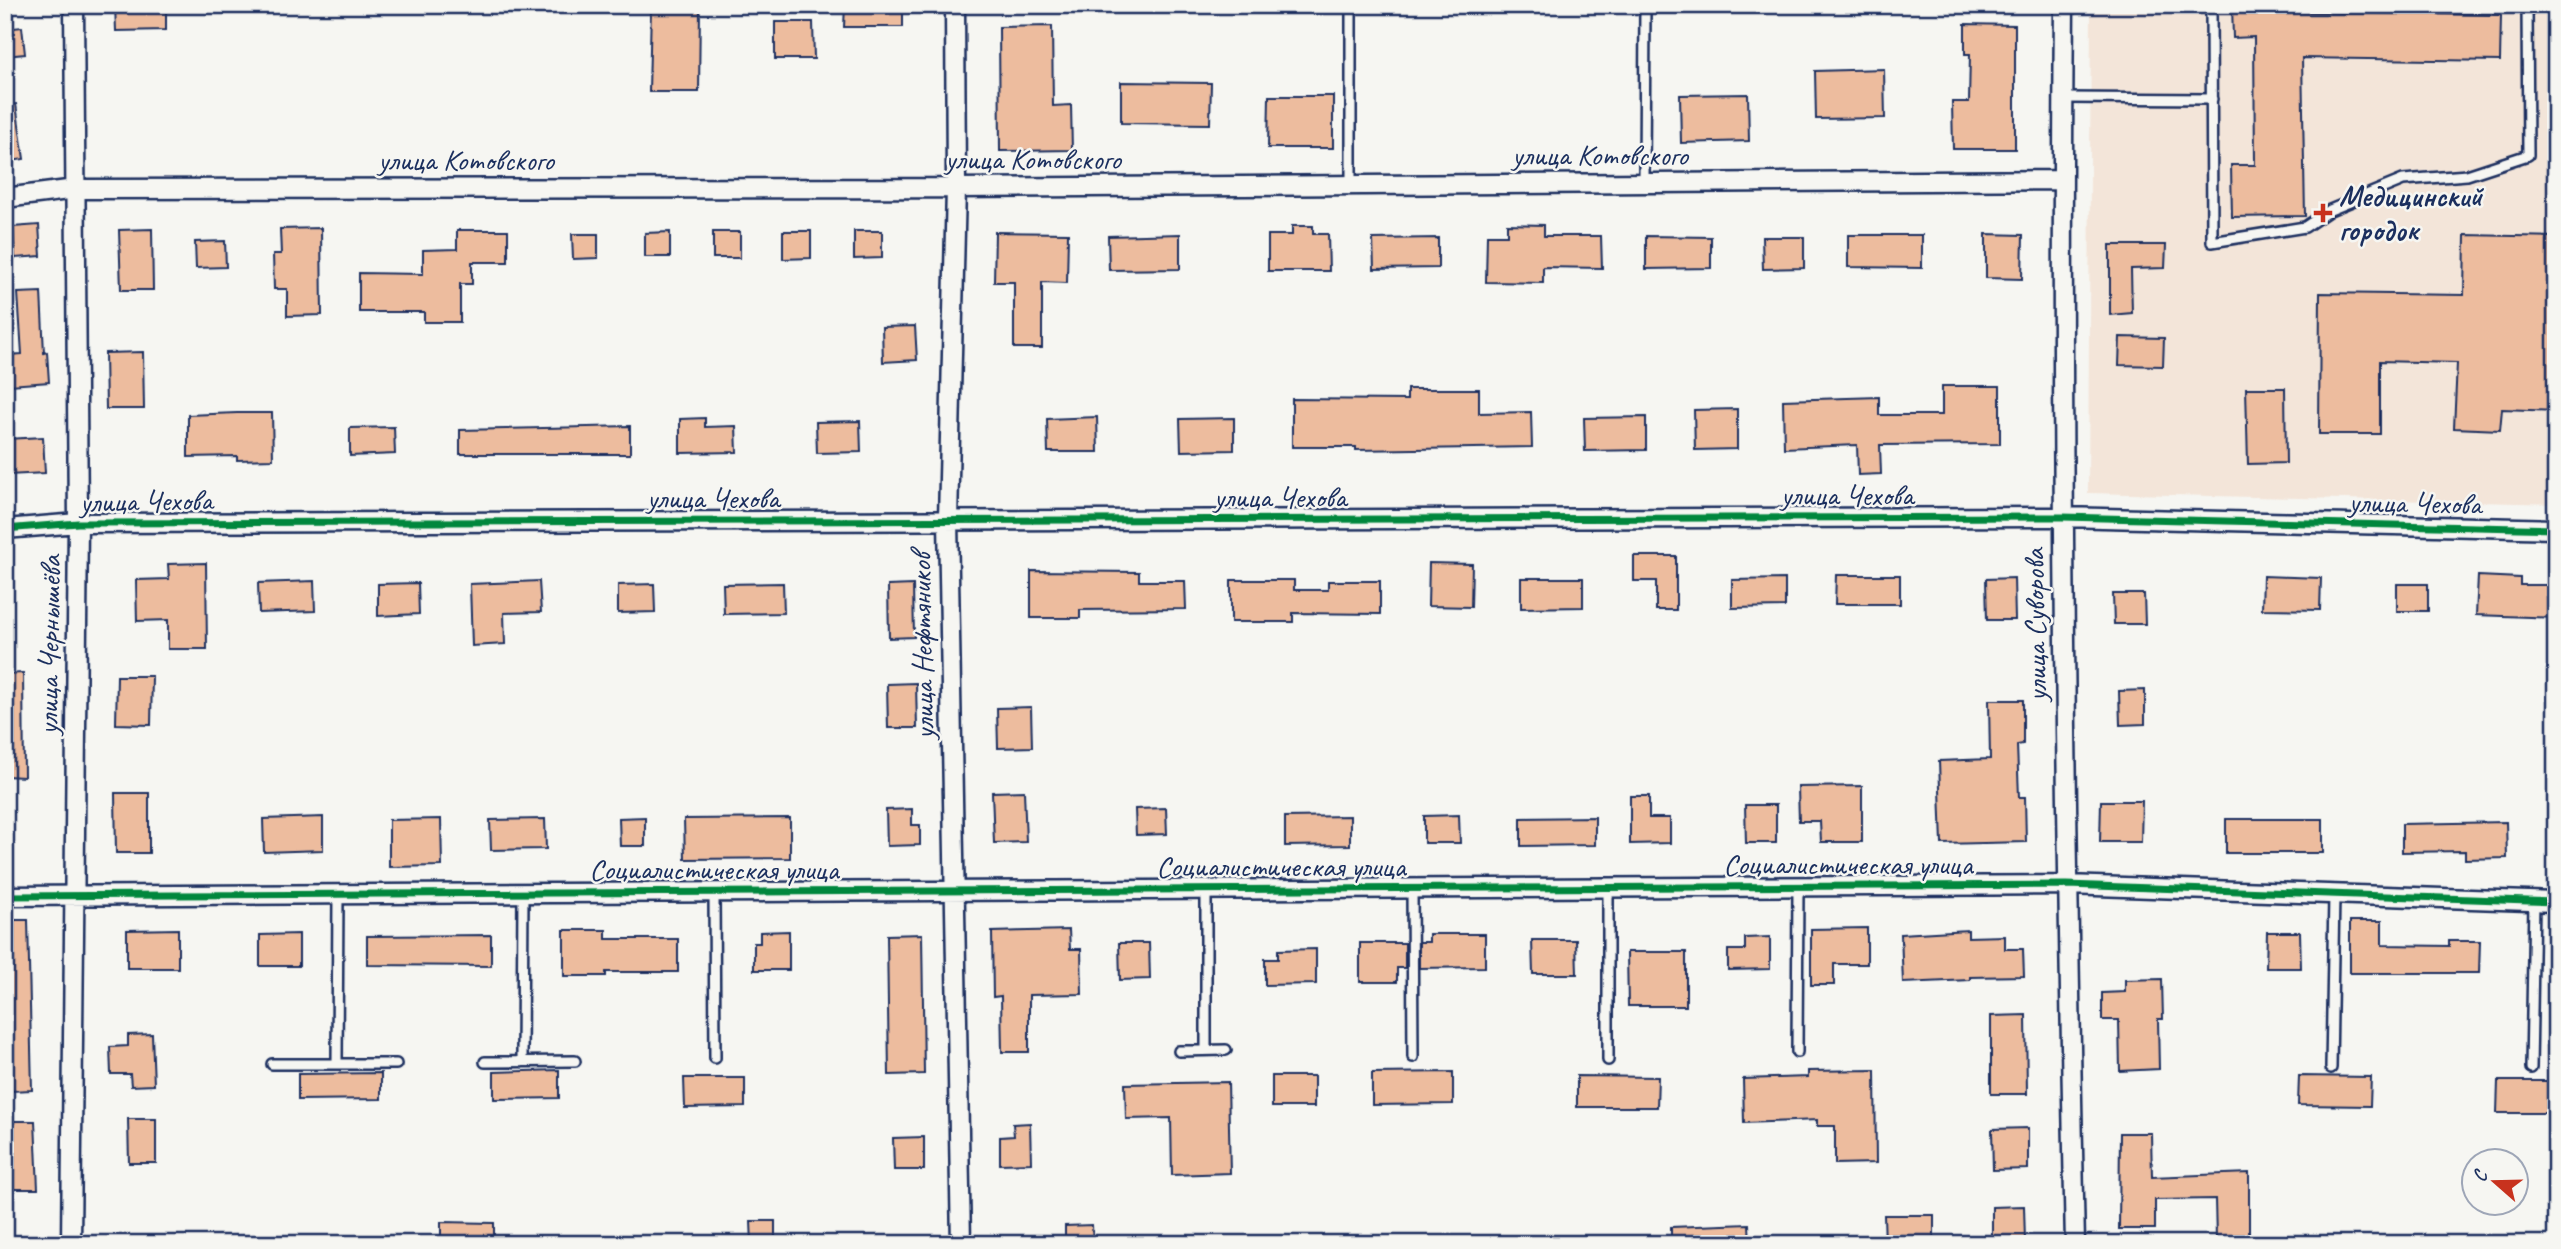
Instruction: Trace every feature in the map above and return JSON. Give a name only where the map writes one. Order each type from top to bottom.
[{"type":"street","name":"улица Чернышёва","points":[[71,1244],[78,523],[74,5]]},
{"type":"street","name":"улица Нефтяников","points":[[955,5],[956,188],[948,520],[961,1244]]},
{"type":"street","name":"улица Суворова","points":[[2064,5],[2062,517],[2067,886],[2076,1244]]},
{"type":"street","name":"улица Котовского","points":[[5,198],[76,189],[956,188],[2062,180]]},
{"type":"street","name":"улица Чехова","points":[[5,529],[78,523],[2062,517],[2556,529]]},
{"type":"street","name":"Социалистическая улица","points":[[5,896],[2067,886],[2556,902]]},
{"type":"lane","points":[[1350,5],[1351,185]]},
{"type":"lane","points":[[1644,183],[1645,5]]},
{"type":"lane","points":[[2211,5],[2212,242],[2305,227],[2330,210],[2403,180],[2466,174],[2528,155],[2527,5]]},
{"type":"lane","points":[[2063,98],[2212,99]]},
{"type":"lane","points":[[1797,1052],[1798,887]]},
{"type":"lane","points":[[1412,888],[1413,1057]]},
{"type":"lane","points":[[1608,888],[1608,1060]]},
{"type":"lane","points":[[1206,889],[1206,1051]]},
{"type":"lane","points":[[522,1062],[523,893]]},
{"type":"lane","points":[[714,893],[715,1058]]},
{"type":"lane","points":[[337,1064],[338,894]]},
{"type":"lane","points":[[2331,1068],[2334,895]]},
{"type":"lane","points":[[2531,1068],[2534,901]]},
{"type":"lane","points":[[1179,1051],[1226,1050]]},
{"type":"lane","points":[[485,1062],[575,1061]]},
{"type":"lane","points":[[272,1065],[396,1064]]},
{"type":"shaded area","name":"Медицинский городок","points":[[2091,5],[2556,5],[2556,504],[2088,493]]},
{"type":"building","points":[[115,5],[166,5],[166,30],[116,31]]},
{"type":"building","points":[[845,5],[903,5],[903,27],[844,27]]},
{"type":"building","points":[[2232,5],[2302,5],[2302,12],[2501,15],[2500,61],[2302,58],[2305,216],[2232,217],[2231,165],[2255,165],[2254,37],[2233,38]]},
{"type":"building","points":[[651,7],[700,8],[699,92],[649,92]]},
{"type":"building","points":[[775,22],[813,22],[814,59],[775,59]]},
{"type":"building","points":[[1965,24],[2015,25],[2015,149],[1953,149],[1952,102],[1969,102],[1970,54],[1965,54]]},
{"type":"building","points":[[1052,26],[1053,106],[1071,105],[1072,150],[1000,151],[999,27]]},
{"type":"building","points":[[22,27],[25,54],[5,56],[5,29]]},
{"type":"building","points":[[1884,69],[1885,118],[1816,119],[1815,71]]},
{"type":"building","points":[[1121,82],[1211,83],[1210,124],[1121,123]]},
{"type":"building","points":[[1748,94],[1749,141],[1681,143],[1680,95]]},
{"type":"building","points":[[1269,96],[1333,96],[1333,148],[1268,148]]},
{"type":"building","points":[[16,104],[24,159],[5,162],[5,105]]},
{"type":"building","points":[[1507,224],[1544,225],[1544,236],[1601,236],[1602,268],[1543,267],[1543,283],[1486,282],[1487,235],[1507,235]]},
{"type":"building","points":[[39,225],[41,256],[15,258],[13,227]]},
{"type":"building","points":[[1292,226],[1313,226],[1313,234],[1328,234],[1329,271],[1268,271],[1268,235],[1292,235]]},
{"type":"building","points":[[321,228],[322,315],[287,316],[287,289],[274,289],[273,254],[281,254],[280,229]]},
{"type":"building","points":[[152,229],[153,290],[121,290],[119,230]]},
{"type":"building","points":[[457,230],[508,230],[508,262],[472,262],[472,284],[460,284],[460,322],[424,322],[424,312],[359,312],[359,273],[423,274],[423,250],[457,249]]},
{"type":"building","points":[[783,231],[811,231],[811,258],[783,259]]},
{"type":"building","points":[[854,231],[882,231],[882,258],[854,259]]},
{"type":"building","points":[[670,232],[670,257],[645,257],[645,233]]},
{"type":"building","points":[[713,232],[740,232],[740,258],[713,258]]},
{"type":"building","points":[[995,232],[1068,233],[1067,283],[1042,282],[1042,348],[1014,348],[1014,282],[994,282]]},
{"type":"building","points":[[572,234],[598,234],[598,258],[573,259]]},
{"type":"building","points":[[1180,234],[1180,269],[1109,270],[1108,236]]},
{"type":"building","points":[[1986,234],[2023,235],[2022,279],[1986,278]]},
{"type":"building","points":[[1848,235],[1922,235],[1922,268],[1848,267]]},
{"type":"building","points":[[2465,235],[2556,237],[2556,411],[2502,409],[2500,430],[2454,428],[2457,363],[2380,361],[2380,434],[2319,434],[2320,293],[2464,295]]},
{"type":"building","points":[[1646,236],[1711,237],[1711,268],[1646,269]]},
{"type":"building","points":[[1762,237],[1804,237],[1804,268],[1763,269]]},
{"type":"building","points":[[1438,238],[1438,268],[1374,269],[1373,239]]},
{"type":"building","points":[[225,241],[226,267],[196,268],[195,242]]},
{"type":"building","points":[[2110,245],[2166,245],[2165,268],[2131,269],[2132,313],[2110,315]]},
{"type":"building","points":[[41,292],[44,353],[47,352],[49,382],[10,385],[8,355],[22,354],[18,293]]},
{"type":"building","points":[[915,326],[917,360],[883,362],[882,327]]},
{"type":"building","points":[[2120,337],[2164,338],[2163,366],[2119,365]]},
{"type":"building","points":[[143,352],[144,409],[106,409],[105,353]]},
{"type":"building","points":[[1942,386],[2000,386],[2000,444],[1880,445],[1881,474],[1858,475],[1857,445],[1784,448],[1783,400],[1879,397],[1879,415],[1942,415]]},
{"type":"building","points":[[2246,388],[2285,388],[2286,463],[2248,464]]},
{"type":"building","points":[[1407,389],[1479,389],[1479,413],[1531,412],[1532,447],[1356,450],[1356,447],[1292,447],[1292,399],[1407,400]]},
{"type":"building","points":[[1737,409],[1737,449],[1695,450],[1694,410]]},
{"type":"building","points":[[272,413],[273,459],[237,460],[237,456],[188,457],[188,415]]},
{"type":"building","points":[[1097,417],[1098,452],[1048,452],[1047,419]]},
{"type":"building","points":[[1646,417],[1646,450],[1585,451],[1584,418]]},
{"type":"building","points":[[705,418],[705,427],[736,426],[737,452],[680,453],[680,419]]},
{"type":"building","points":[[1234,418],[1234,450],[1181,451],[1180,419]]},
{"type":"building","points":[[860,421],[861,452],[817,453],[816,422]]},
{"type":"building","points":[[630,426],[630,454],[460,454],[460,430]]},
{"type":"building","points":[[394,427],[395,454],[350,456],[350,428]]},
{"type":"building","points":[[43,437],[45,473],[8,475],[6,439]]},
{"type":"building","points":[[1634,556],[1676,556],[1676,610],[1656,610],[1656,581],[1634,581]]},
{"type":"building","points":[[206,563],[207,649],[168,649],[168,620],[137,621],[136,580],[169,579],[168,564]]},
{"type":"building","points":[[1429,563],[1472,564],[1471,607],[1428,606]]},
{"type":"building","points":[[1031,571],[1139,572],[1139,581],[1185,581],[1186,609],[1080,610],[1080,618],[1031,618]]},
{"type":"building","points":[[1836,575],[1900,575],[1900,604],[1835,604]]},
{"type":"building","points":[[2263,576],[2321,578],[2320,610],[2262,609]]},
{"type":"building","points":[[2478,576],[2520,578],[2520,585],[2556,585],[2556,618],[2476,615]]},
{"type":"building","points":[[1521,578],[1583,578],[1583,607],[1521,608]]},
{"type":"building","points":[[2014,578],[2015,620],[1987,620],[1986,579]]},
{"type":"building","points":[[1785,579],[1785,607],[1732,608],[1732,580]]},
{"type":"building","points":[[1231,580],[1294,580],[1294,590],[1328,590],[1328,581],[1380,581],[1380,614],[1293,613],[1293,622],[1231,622]]},
{"type":"building","points":[[314,581],[315,611],[259,613],[258,583]]},
{"type":"building","points":[[539,581],[541,612],[504,613],[505,644],[472,646],[470,584]]},
{"type":"building","points":[[418,583],[419,614],[378,616],[378,584]]},
{"type":"building","points":[[783,583],[784,613],[724,614],[723,584]]},
{"type":"building","points":[[654,584],[655,612],[618,613],[618,585]]},
{"type":"building","points":[[2397,584],[2428,584],[2428,611],[2397,611]]},
{"type":"building","points":[[913,585],[914,637],[889,638],[888,586]]},
{"type":"building","points":[[2113,594],[2144,594],[2145,624],[2114,624]]},
{"type":"building","points":[[23,673],[24,777],[5,776],[5,674]]},
{"type":"building","points":[[117,676],[152,676],[151,725],[116,724]]},
{"type":"building","points":[[916,683],[917,728],[888,728],[887,684]]},
{"type":"building","points":[[2145,690],[2145,724],[2120,725],[2119,691]]},
{"type":"building","points":[[1989,700],[2023,700],[2023,744],[2017,745],[2019,797],[2025,797],[2026,842],[1942,844],[1939,761],[1990,759]]},
{"type":"building","points":[[1031,707],[1032,747],[998,748],[997,708]]},
{"type":"building","points":[[1862,786],[1862,842],[1821,842],[1820,821],[1799,821],[1798,787]]},
{"type":"building","points":[[1024,791],[1026,842],[994,843],[992,792]]},
{"type":"building","points":[[115,793],[149,793],[149,853],[116,853]]},
{"type":"building","points":[[1630,796],[1649,796],[1649,818],[1670,818],[1670,843],[1630,844]]},
{"type":"building","points":[[2101,801],[2142,801],[2141,842],[2100,842]]},
{"type":"building","points":[[1745,805],[1776,805],[1776,843],[1746,843]]},
{"type":"building","points":[[1166,808],[1167,834],[1136,835],[1135,809]]},
{"type":"building","points":[[912,809],[912,825],[920,825],[920,845],[887,846],[886,810]]},
{"type":"building","points":[[1459,815],[1460,843],[1424,843],[1424,816]]},
{"type":"building","points":[[1350,816],[1350,845],[1285,846],[1285,817]]},
{"type":"building","points":[[323,817],[323,850],[264,852],[263,819]]},
{"type":"building","points":[[645,817],[645,846],[620,846],[619,818]]},
{"type":"building","points":[[1595,817],[1595,845],[1521,846],[1521,818]]},
{"type":"building","points":[[790,818],[790,858],[685,859],[684,819]]},
{"type":"building","points":[[441,819],[442,866],[389,867],[389,820]]},
{"type":"building","points":[[545,819],[546,849],[491,850],[490,820]]},
{"type":"building","points":[[2226,819],[2323,819],[2323,853],[2226,853]]},
{"type":"building","points":[[2506,822],[2507,858],[2465,859],[2465,851],[2402,852],[2402,824]]},
{"type":"building","points":[[5,920],[28,920],[32,1090],[10,1091],[5,1021]]},
{"type":"building","points":[[2350,921],[2382,921],[2382,945],[2449,946],[2449,941],[2480,941],[2479,973],[2350,973]]},
{"type":"building","points":[[1867,928],[1867,964],[1834,964],[1834,985],[1811,985],[1811,929]]},
{"type":"building","points":[[178,929],[178,968],[127,968],[127,930]]},
{"type":"building","points":[[564,930],[606,930],[606,939],[678,939],[678,972],[606,972],[606,976],[564,976]]},
{"type":"building","points":[[1069,930],[1070,949],[1081,949],[1082,994],[1029,995],[1029,1052],[1002,1052],[1001,996],[993,997],[992,932]]},
{"type":"building","points":[[1968,930],[1968,937],[2005,936],[2005,949],[2023,949],[2024,976],[1970,977],[1970,980],[1903,983],[1901,934]]},
{"type":"building","points":[[789,931],[789,970],[754,970],[754,943],[760,943],[760,932]]},
{"type":"building","points":[[2267,932],[2300,932],[2301,968],[2266,968]]},
{"type":"building","points":[[299,934],[299,966],[260,966],[260,935]]},
{"type":"building","points":[[922,934],[924,1074],[889,1075],[887,935]]},
{"type":"building","points":[[1429,934],[1485,934],[1485,967],[1419,968],[1419,942],[1429,942]]},
{"type":"building","points":[[491,935],[491,966],[367,965],[367,936]]},
{"type":"building","points":[[1770,937],[1770,969],[1728,970],[1728,950],[1745,950],[1745,938]]},
{"type":"building","points":[[1532,940],[1576,940],[1577,974],[1533,974]]},
{"type":"building","points":[[1119,943],[1149,943],[1150,979],[1120,980]]},
{"type":"building","points":[[1360,943],[1405,943],[1405,968],[1397,968],[1397,982],[1360,982]]},
{"type":"building","points":[[1316,949],[1316,984],[1265,985],[1265,959],[1278,959],[1278,950]]},
{"type":"building","points":[[1627,952],[1686,952],[1686,1006],[1628,1006]]},
{"type":"building","points":[[2162,979],[2163,1019],[2158,1019],[2159,1069],[2120,1071],[2119,1020],[2102,1020],[2102,993],[2125,992],[2125,980]]},
{"type":"building","points":[[2026,1015],[2027,1094],[1991,1094],[1991,1016]]},
{"type":"building","points":[[152,1034],[154,1085],[131,1086],[130,1074],[111,1074],[110,1047],[128,1046],[128,1035]]},
{"type":"building","points":[[559,1070],[559,1098],[494,1099],[494,1072]]},
{"type":"building","points":[[1875,1070],[1876,1163],[1835,1164],[1835,1126],[1817,1126],[1817,1120],[1744,1123],[1743,1079],[1808,1077],[1808,1071]]},
{"type":"building","points":[[1453,1072],[1453,1104],[1372,1105],[1372,1073]]},
{"type":"building","points":[[381,1073],[381,1099],[298,1100],[298,1074]]},
{"type":"building","points":[[1272,1076],[1314,1076],[1314,1107],[1272,1107]]},
{"type":"building","points":[[1577,1076],[1658,1077],[1657,1107],[1577,1107]]},
{"type":"building","points":[[2299,1076],[2371,1077],[2370,1106],[2298,1105]]},
{"type":"building","points":[[684,1078],[745,1078],[745,1107],[685,1108]]},
{"type":"building","points":[[2498,1081],[2556,1081],[2556,1113],[2497,1113]]},
{"type":"building","points":[[1228,1082],[1230,1173],[1172,1175],[1171,1118],[1126,1119],[1125,1084]]},
{"type":"building","points":[[128,1119],[156,1119],[156,1163],[129,1163]]},
{"type":"building","points":[[5,1121],[35,1121],[38,1189],[5,1189]]},
{"type":"building","points":[[1030,1123],[1031,1163],[1000,1164],[1000,1137],[1014,1136],[1013,1124]]},
{"type":"building","points":[[2028,1128],[2028,1169],[1993,1170],[1992,1129]]},
{"type":"building","points":[[2120,1133],[2151,1133],[2152,1177],[2249,1173],[2249,1238],[2216,1239],[2215,1199],[2155,1200],[2155,1229],[2119,1229]]},
{"type":"building","points":[[924,1137],[924,1170],[894,1170],[893,1138]]},
{"type":"building","points":[[2024,1206],[2025,1241],[1992,1242],[1992,1207]]},
{"type":"building","points":[[1884,1215],[1934,1215],[1934,1244],[1885,1244]]},
{"type":"building","points":[[751,1221],[775,1221],[775,1244],[752,1244]]},
{"type":"building","points":[[441,1222],[494,1223],[494,1244],[441,1244]]},
{"type":"building","points":[[1749,1224],[1750,1244],[1671,1244],[1671,1227]]},
{"type":"building","points":[[1092,1225],[1093,1244],[1065,1244],[1065,1226]]},
{"type":"cycle path","points":[[5,529],[78,523],[2062,517],[2556,529]]},
{"type":"cycle path","points":[[5,896],[2067,885],[2556,902]]},
{"type":"place","name":"Медицинский городок","points":[[2323,213]]}]
